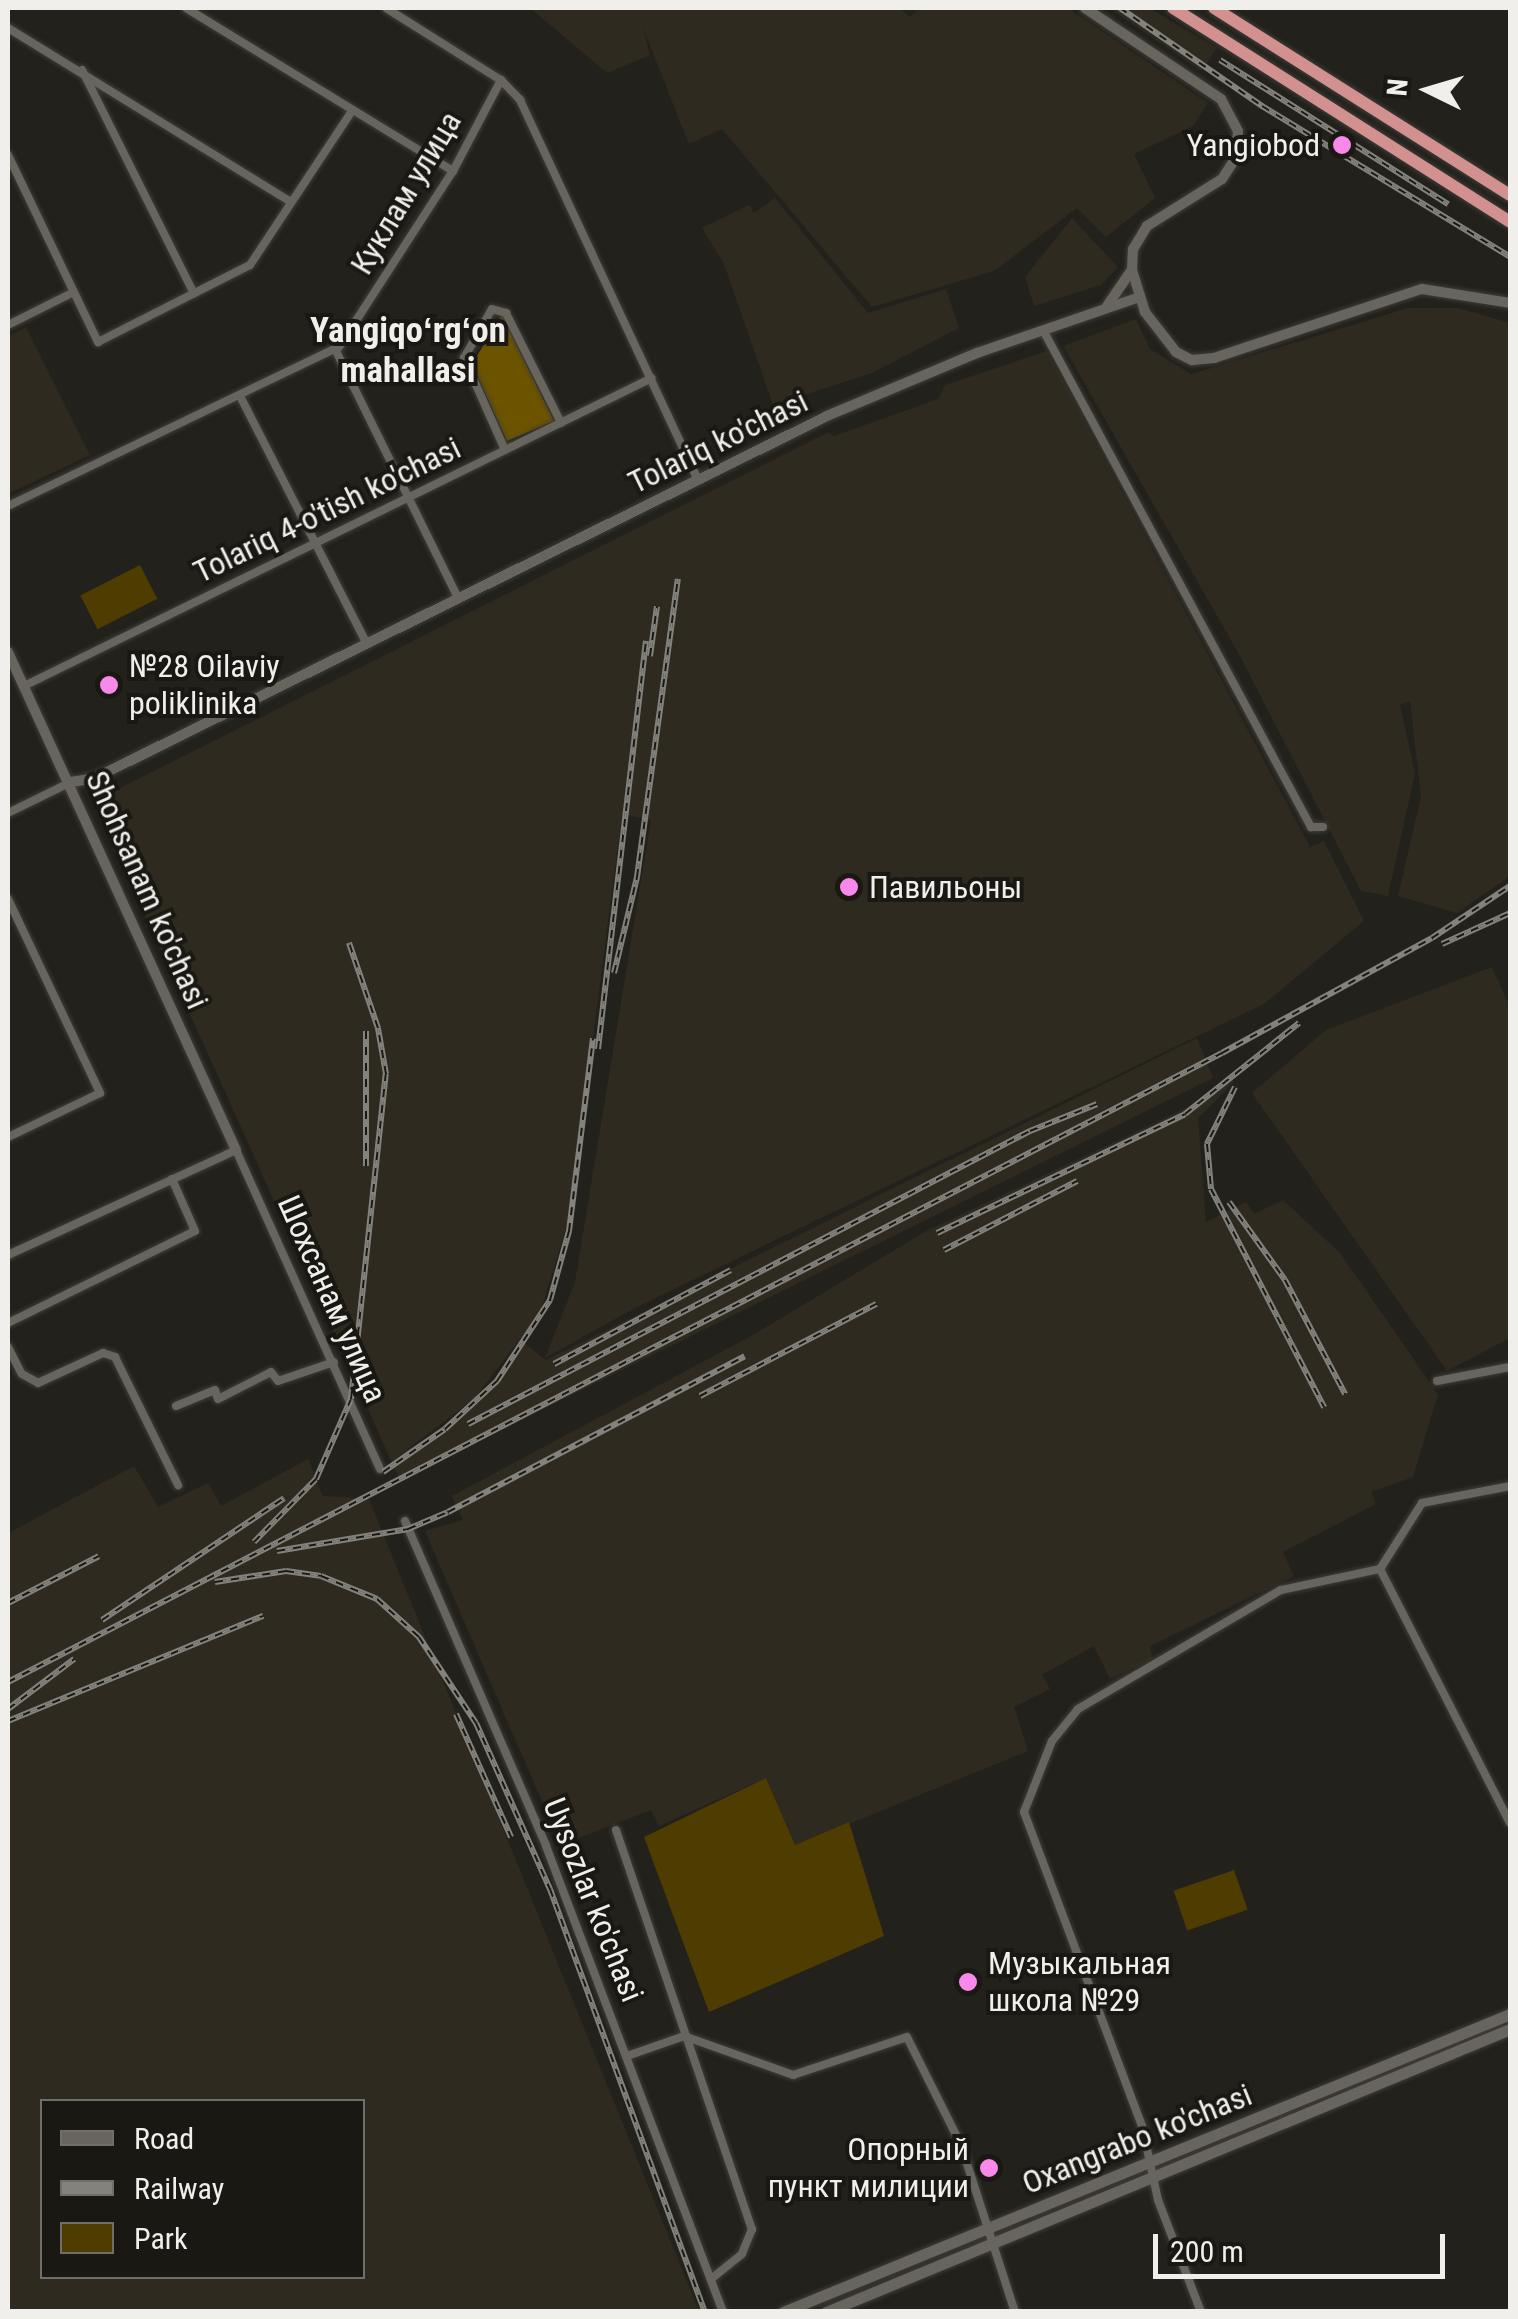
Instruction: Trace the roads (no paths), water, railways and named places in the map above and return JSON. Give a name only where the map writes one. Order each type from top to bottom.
[{"type":"highway","points":[[1173,8],[1510,222]]},
{"type":"highway","points":[[1214,8],[1510,195]]},
{"type":"main road","name":"Oxangrabo ko'chasi","points":[[782,2312],[1155,2176],[1473,2038],[1510,2014]]},
{"type":"main road","name":"Oxangrabo ko'chasi","points":[[826,2312],[1154,2162],[1473,2038],[1510,2029]]},
{"type":"street","points":[[186,8],[453,171]]},
{"type":"street","points":[[386,8],[502,80],[520,100],[698,480]]},
{"type":"street","points":[[1085,8],[1221,99],[1238,131],[1235,159],[1222,179],[1147,226],[1135,243],[1132,270],[1140,297],[1165,344],[1197,360],[1402,292],[1441,289],[1510,303]]},
{"type":"street","points":[[8,28],[291,202]]},
{"type":"street","points":[[82,70],[194,294]]},
{"type":"street","name":"Куклам улица","points":[[335,349],[453,171],[502,80]]},
{"type":"street","points":[[8,155],[98,342],[250,265],[352,111]]},
{"type":"street","points":[[1101,311],[1132,270]]},
{"type":"street","points":[[8,324],[72,293]]},
{"type":"street","name":"Tolariq ko'chasi","points":[[8,813],[71,782],[95,778],[365,640],[827,416],[1043,330],[1140,297]]},
{"type":"street","points":[[505,450],[464,358],[492,310],[506,313],[561,423]]},
{"type":"street","points":[[1043,330],[1311,827],[1323,827]]},
{"type":"street","points":[[8,506],[335,349],[457,596]]},
{"type":"street","name":"Tolariq 4-o'tish ko'chasi","points":[[24,686],[652,378]]},
{"type":"street","points":[[240,396],[365,640]]},
{"type":"street","name":"Shohsanam ko'chasi","points":[[8,652],[71,782],[236,1150]]},
{"type":"street","points":[[8,899],[100,1092],[8,1134]]},
{"type":"street","points":[[8,1256],[236,1150]]},
{"type":"street","name":"Шохсанам улица","points":[[236,1150],[380,1469]]},
{"type":"street","points":[[8,1323],[196,1231],[172,1179]]},
{"type":"street","points":[[8,1347],[22,1374],[38,1383],[103,1353],[115,1357],[178,1485]]},
{"type":"street","points":[[176,1406],[215,1390],[218,1399],[272,1372],[278,1381],[334,1362]]},
{"type":"street","points":[[1437,1381],[1510,1367]]},
{"type":"street","points":[[1201,2312],[1158,2200],[1154,2162],[1024,1812],[1052,1741],[1078,1709],[1281,1590],[1380,1569],[1422,1503],[1510,1486]]},
{"type":"street","name":"Uysozlar ko'chasi","points":[[405,1521],[546,1846],[724,2309]]},
{"type":"street","points":[[1380,1569],[1510,1823]]},
{"type":"street","points":[[616,1830],[752,2229],[742,2254],[711,2279]]},
{"type":"street","points":[[627,2056],[684,2036],[793,2075],[907,2037],[962,2145],[1015,2312]]},
{"type":"railway","points":[[1120,8],[1262,106],[1510,257]]},
{"type":"railway","points":[[1220,60],[1448,204]]},
{"type":"railway","points":[[614,973],[637,877],[678,579]]},
{"type":"railway","points":[[650,656],[657,606]]},
{"type":"railway","points":[[598,1049],[646,641]]},
{"type":"railway","points":[[8,1682],[1222,1053],[1432,938],[1510,886]]},
{"type":"railway","points":[[1442,944],[1510,913]]},
{"type":"railway","points":[[254,1542],[316,1479],[351,1399],[386,1074],[378,1028],[349,943]]},
{"type":"railway","points":[[937,1233],[1185,1114],[1299,1023]]},
{"type":"railway","points":[[366,1031],[366,1166]]},
{"type":"railway","points":[[383,1472],[445,1429],[497,1381],[550,1300],[569,1231],[593,1038]]},
{"type":"railway","points":[[1235,1087],[1207,1144],[1211,1189],[1324,1407]]},
{"type":"railway","points":[[468,1424],[1030,1131],[1097,1104]]},
{"type":"railway","points":[[944,1250],[1077,1181]]},
{"type":"railway","points":[[1229,1202],[1285,1280],[1345,1394]]},
{"type":"railway","points":[[554,1364],[731,1270]]},
{"type":"railway","points":[[700,1396],[876,1304]]},
{"type":"railway","points":[[277,1551],[408,1529],[448,1512],[745,1356]]},
{"type":"railway","points":[[102,1620],[284,1498]]},
{"type":"railway","points":[[8,1603],[99,1556]]},
{"type":"railway","points":[[215,1582],[286,1571],[321,1576],[377,1599],[419,1637],[476,1723],[550,1889],[705,2312]]},
{"type":"railway","points":[[8,1721],[263,1616]]},
{"type":"railway","points":[[8,1709],[74,1659]]},
{"type":"railway","points":[[456,1714],[511,1837]]},
{"type":"place","name":"Yangiobod","points":[[1342,145]]},
{"type":"place","name":"№28 Oilaviy poliklinika","points":[[109,685]]},
{"type":"place","name":"Павильоны","points":[[849,887]]},
{"type":"place","name":"Музыкальная школа №29","points":[[968,1982]]},
{"type":"place","name":"Опорный пункт милиции","points":[[989,2168]]},
{"type":"district","name":"Yangiqoʻrgʻon mahallasi","points":[[408,351]]}]
